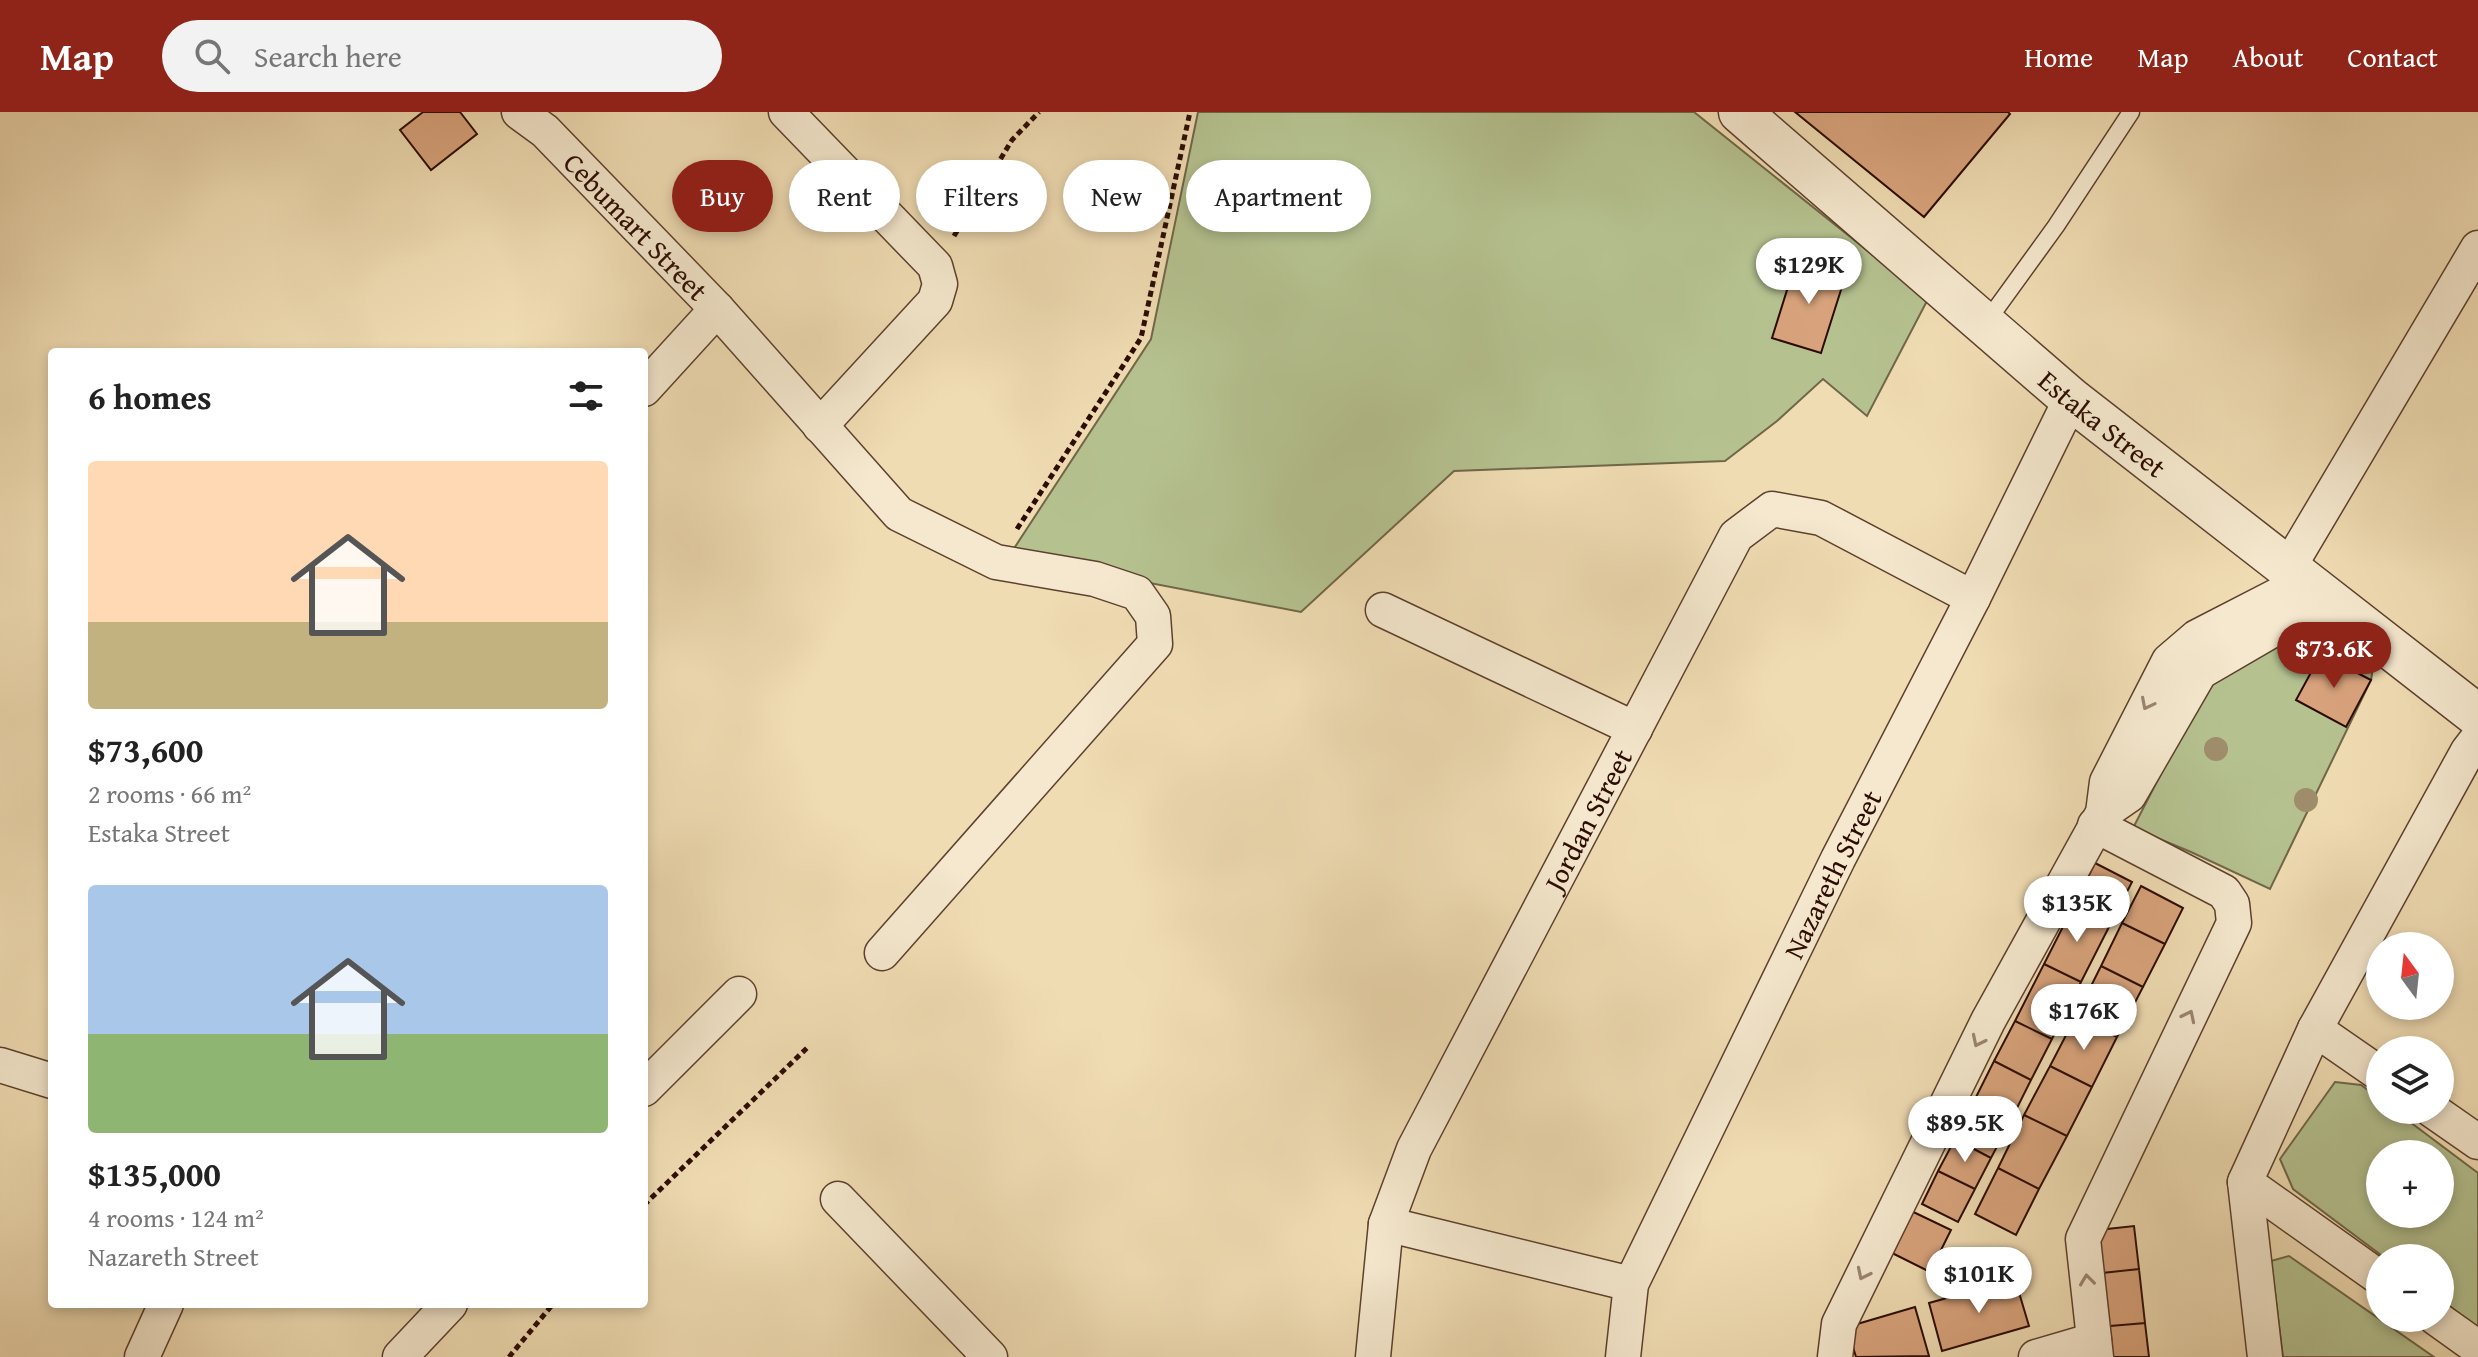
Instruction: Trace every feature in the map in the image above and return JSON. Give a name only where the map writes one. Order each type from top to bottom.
[{"type":"street","name":"Cebumart Street","points":[[519,112],[545,131],[717,309],[899,514],[996,562],[1095,579],[1137,593],[1153,616],[1155,644],[882,953]]},
{"type":"street","points":[[786,112],[935,266],[940,284],[935,301],[820,426]]},
{"type":"street","name":"Estaka Street","points":[[1740,112],[2071,399],[2478,716]]},
{"type":"street","points":[[1835,1357],[1839,1324],[1988,1021],[2099,819],[2107,782],[2184,666],[2197,637],[2308,585],[2478,248]]},
{"type":"street","points":[[648,385],[717,309]]},
{"type":"street","name":"Nazareth Street","points":[[1623,1357],[1631,1284],[1838,859],[1973,598],[2071,399]]},
{"type":"street","name":"Jordan Street","points":[[1373,1357],[1386,1224],[1414,1149],[1736,536],[1772,509],[1821,518],[1973,598]]},
{"type":"street","points":[[1383,610],[1635,729]]},
{"type":"street","points":[[2265,1357],[2245,1182],[2315,1029],[2478,738]]},
{"type":"street","points":[[2036,1357],[2095,1349],[2083,1239],[2234,923],[2232,904],[2224,892],[2099,819]]},
{"type":"street","points":[[648,1085],[739,994]]},
{"type":"street","points":[[2315,1029],[2366,1064]]},
{"type":"street","points":[[0,1065],[48,1080]]},
{"type":"street","points":[[2452,1124],[2478,1142]]},
{"type":"street","points":[[2245,1182],[2366,1268]]},
{"type":"street","points":[[838,1199],[990,1357]]},
{"type":"street","points":[[1386,1224],[1631,1284]]},
{"type":"street","points":[[142,1357],[164,1308]]},
{"type":"street","points":[[400,1357],[446,1308]]},
{"type":"street","points":[[2454,1331],[2478,1348]]},
{"type":"lane","points":[[1985,324],[2056,226],[2131,112]]},
{"type":"path","points":[[935,266],[1012,140],[1039,112]]},
{"type":"path","points":[[996,562],[1141,338],[1190,112]]},
{"type":"path","points":[[648,1201],[808,1047]]},
{"type":"path","points":[[509,1357],[550,1308]]},
{"type":"green space","points":[[1198,112],[1694,112],[1928,299],[1867,416],[1823,379],[1777,421],[1725,461],[1454,471],[1301,612],[1009,556],[1151,339],[1186,170],[1186,232],[1371,232],[1371,160],[1188,160]]},
{"type":"green space","points":[[2311,630],[2373,668],[2371,680],[2270,889],[2133,828],[2209,681]]},
{"type":"green space","points":[[2335,1082],[2361,1085],[2366,1089],[2366,1124],[2413,1124],[2434,1140],[2366,1140],[2366,1228],[2454,1228],[2454,1155],[2478,1173],[2478,1328],[2454,1310],[2454,1244],[2366,1244],[2293,1189],[2280,1159]]},
{"type":"green space","points":[[2289,1256],[2366,1310],[2366,1332],[2398,1332],[2434,1357],[2283,1357],[2271,1261]]},
{"type":"building","points":[[423,112],[460,112],[477,134],[431,170],[400,130]]},
{"type":"building","points":[[1795,112],[2008,112],[2010,114],[1924,217]]},
{"type":"building","points":[[1797,258],[1846,274],[1821,353],[1772,338]]},
{"type":"building","points":[[2321,654],[2371,680],[2346,727],[2296,700]]},
{"type":"building","points":[[2095,863],[2132,882],[2110,925],[2073,907]]},
{"type":"building","points":[[2141,886],[2183,908],[2165,944],[2122,923]]},
{"type":"building","points":[[2073,907],[2110,925],[2081,982],[2044,964]]},
{"type":"building","points":[[2122,923],[2165,944],[2143,987],[2101,966]]},
{"type":"building","points":[[2044,964],[2081,982],[2052,1039],[2015,1021]]},
{"type":"building","points":[[2101,966],[2143,987],[2117,1037],[2076,1016]]},
{"type":"building","points":[[2076,1016],[2117,1037],[2092,1087],[2050,1066]]},
{"type":"building","points":[[2015,1021],[2052,1039],[2031,1080],[1994,1061]]},
{"type":"building","points":[[1994,1061],[2031,1080],[2010,1122],[1973,1103]]},
{"type":"building","points":[[2050,1066],[2092,1087],[2067,1136],[2024,1115]]},
{"type":"building","points":[[1973,1103],[2010,1122],[1991,1158],[1955,1139]]},
{"type":"building","points":[[2024,1115],[2067,1136],[2039,1189],[1998,1168]]},
{"type":"building","points":[[1955,1139],[1991,1158],[1975,1189],[1938,1171]]},
{"type":"building","points":[[1998,1168],[2039,1189],[2016,1235],[1975,1214]]},
{"type":"building","points":[[1938,1171],[1975,1189],[1958,1222],[1922,1204]]},
{"type":"building","points":[[1905,1208],[1951,1230],[1930,1272],[1884,1249]]},
{"type":"building","points":[[2134,1226],[2139,1269],[2093,1274],[2089,1231]]},
{"type":"building","points":[[2139,1269],[2145,1323],[2099,1327],[2093,1274]]},
{"type":"building","points":[[2015,1279],[2029,1326],[1942,1351],[1929,1303]]},
{"type":"building","points":[[1915,1307],[1929,1356],[1856,1357],[1847,1327]]},
{"type":"building","points":[[2145,1323],[2149,1357],[2102,1357],[2099,1327]]}]
